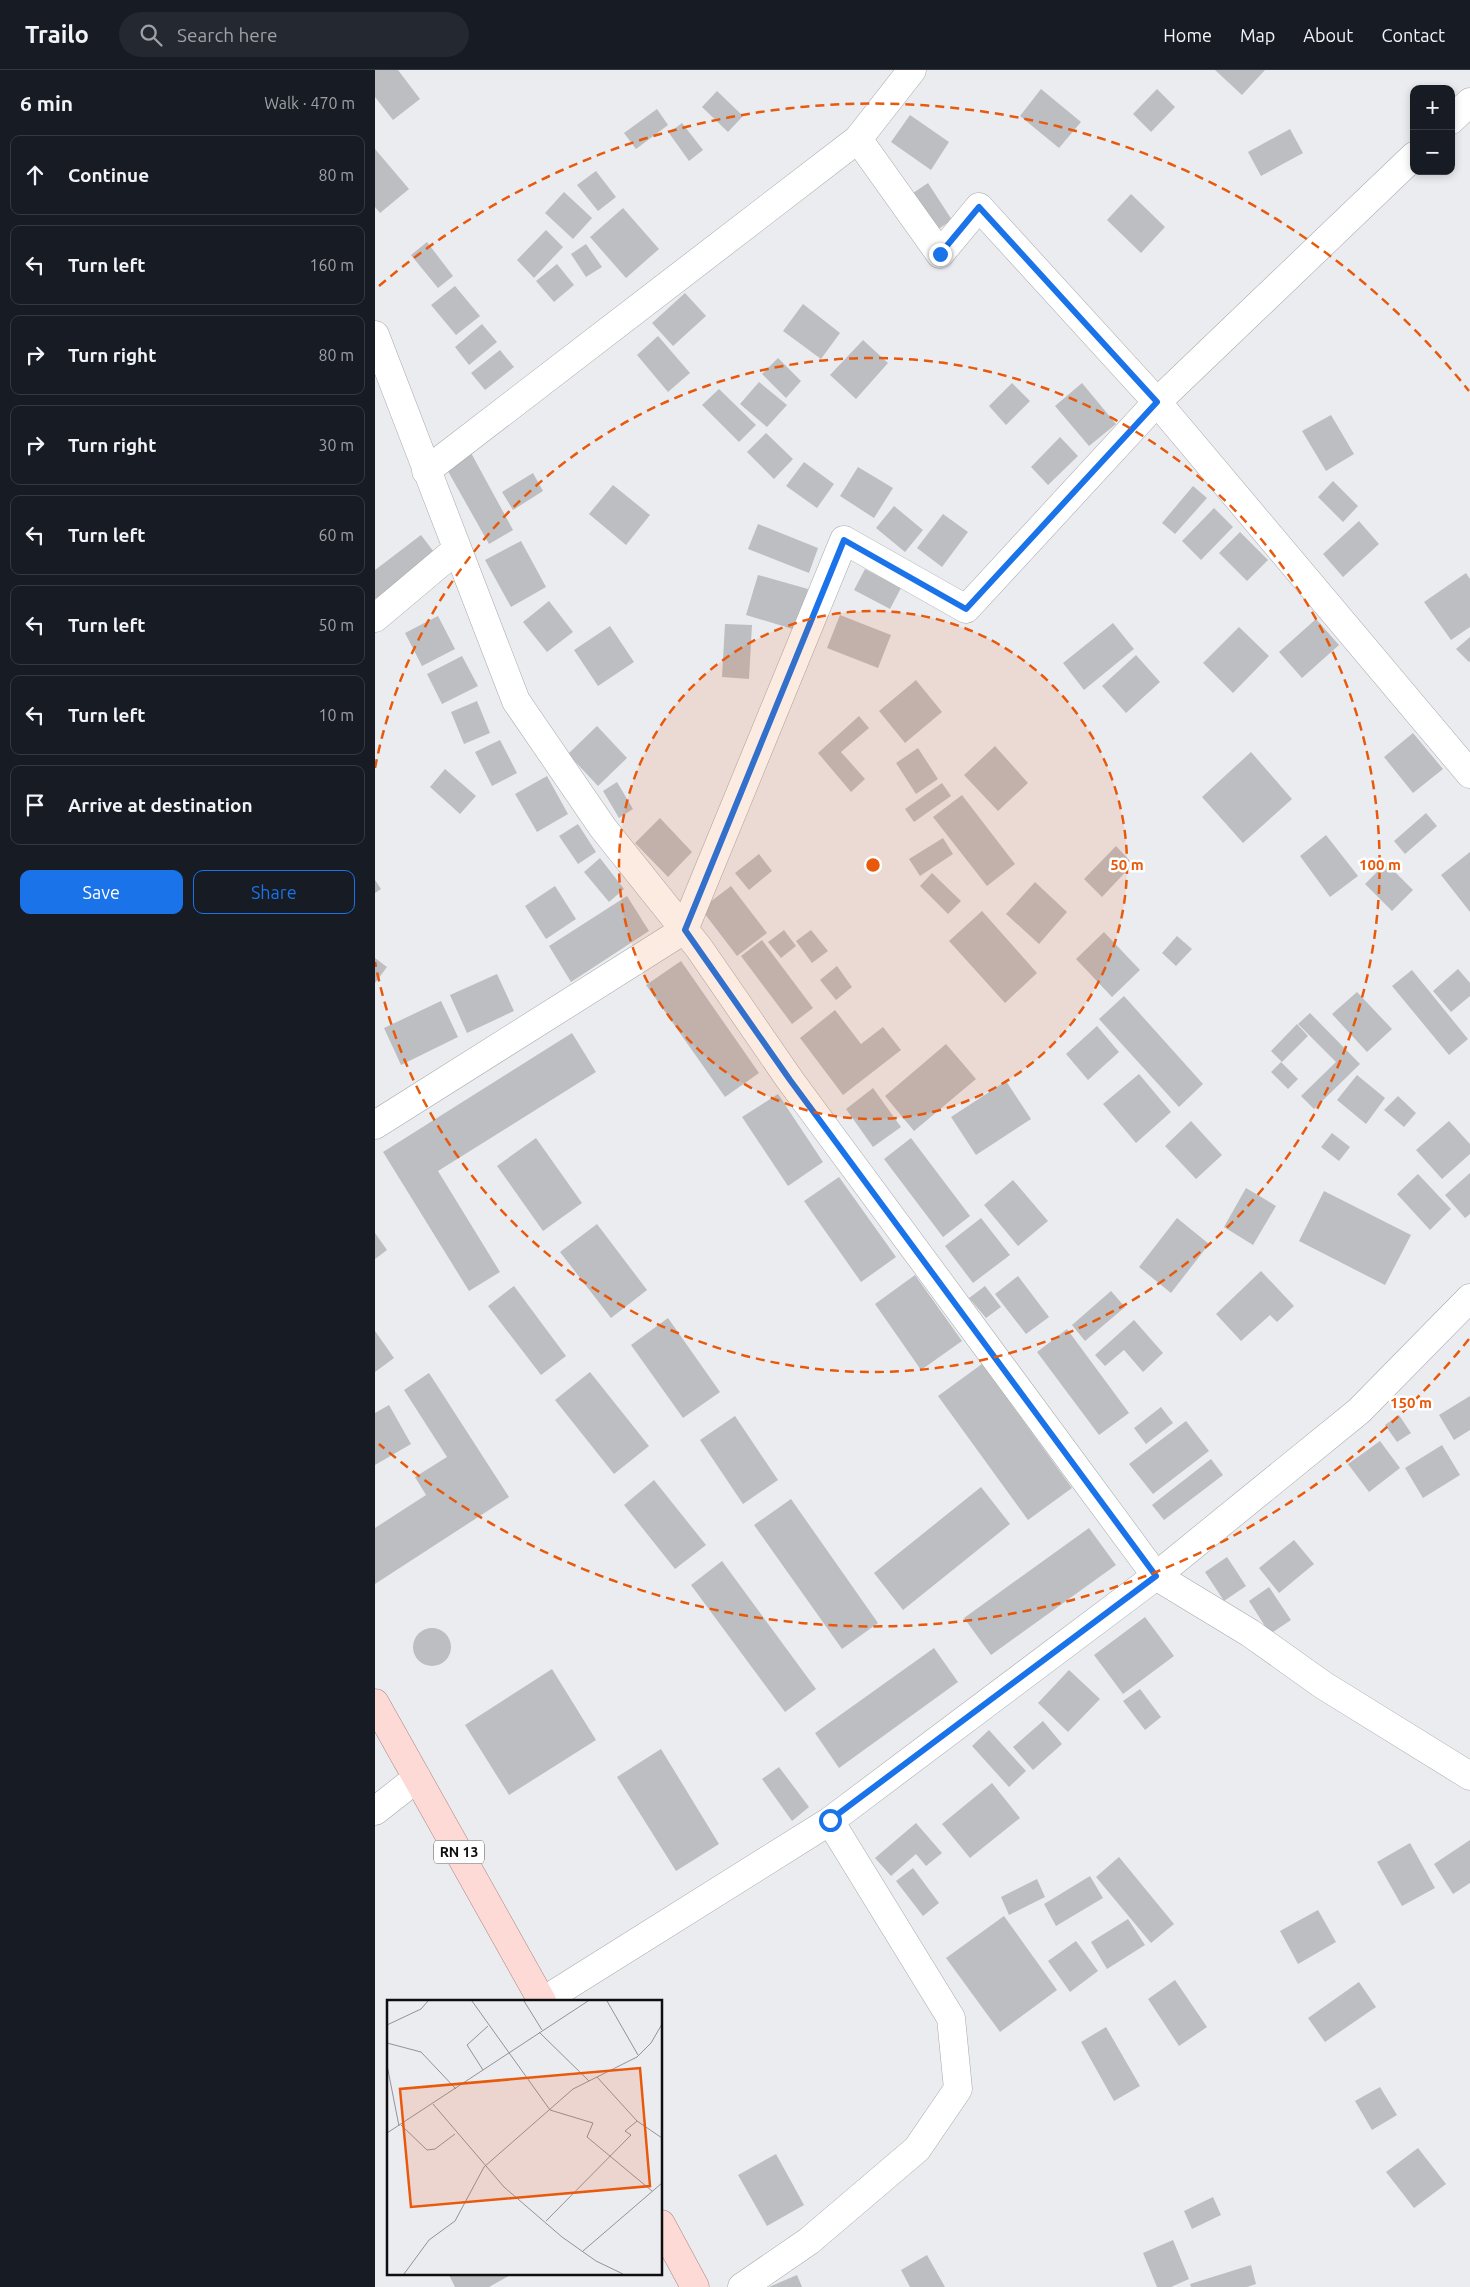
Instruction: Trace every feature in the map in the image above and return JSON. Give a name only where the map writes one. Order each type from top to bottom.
[{"type":"main road","name":"RN 13","points":[[375,1703],[542,2000]]},
{"type":"main road","points":[[663,2228],[695,2287]]},
{"type":"street","points":[[426,471],[859,139],[912,70]]},
{"type":"street","points":[[1455,116],[1470,102]]},
{"type":"street","points":[[859,139],[940,254],[979,207],[1157,402],[1470,774]]},
{"type":"street","points":[[375,1125],[685,930],[844,540],[966,609],[1157,402],[1410,160]]},
{"type":"street","points":[[375,335],[456,550],[516,701],[603,828],[685,930],[790,1080],[1156,1576],[1250,1633],[1323,1685],[1470,1776]]},
{"type":"street","points":[[375,618],[456,550]]},
{"type":"street","points":[[545,2000],[830,1820],[1156,1576],[1359,1410],[1470,1298]]},
{"type":"street","points":[[375,1811],[417,1778]]},
{"type":"street","points":[[742,2287],[809,2241],[917,2148],[958,2089],[951,2018],[830,1820]]},
{"type":"building","points":[[375,70],[398,70],[420,99],[393,120],[375,97]]},
{"type":"building","points":[[1215,70],[1265,70],[1242,95]]},
{"type":"building","points":[[1041,89],[1081,122],[1059,148],[1020,116]]},
{"type":"building","points":[[1157,89],[1175,107],[1151,132],[1133,114]]},
{"type":"building","points":[[717,91],[743,116],[728,132],[702,107]]},
{"type":"building","points":[[657,109],[668,125],[636,149],[624,133]]},
{"type":"building","points":[[910,115],[949,142],[931,170],[891,142]]},
{"type":"building","points":[[682,123],[703,150],[689,161],[669,133]]},
{"type":"building","points":[[1290,129],[1303,153],[1261,176],[1248,152]]},
{"type":"building","points":[[375,149],[409,189],[380,213],[375,207]]},
{"type":"building","points":[[596,171],[616,197],[598,211],[577,185]]},
{"type":"building","points":[[928,183],[952,220],[934,232],[910,195]]},
{"type":"building","points":[[564,192],[592,218],[573,239],[545,213]]},
{"type":"building","points":[[1131,194],[1165,227],[1141,253],[1107,220]]},
{"type":"building","points":[[623,208],[659,249],[626,278],[590,237]]},
{"type":"building","points":[[546,230],[563,247],[534,278],[517,260]]},
{"type":"building","points":[[427,242],[453,276],[438,288],[411,255]]},
{"type":"building","points":[[586,244],[602,267],[586,277],[571,254]]},
{"type":"building","points":[[557,264],[574,285],[554,302],[536,281]]},
{"type":"building","points":[[455,286],[480,316],[456,335],[431,305]]},
{"type":"building","points":[[685,293],[706,316],[673,346],[652,323]]},
{"type":"building","points":[[803,304],[840,333],[821,359],[783,331]]},
{"type":"building","points":[[482,324],[497,342],[469,365],[455,347]]},
{"type":"building","points":[[658,336],[690,373],[668,392],[637,355]]},
{"type":"building","points":[[863,340],[888,363],[856,399],[830,375]]},
{"type":"building","points":[[500,350],[514,367],[485,390],[471,373]]},
{"type":"building","points":[[778,358],[801,381],[786,398],[762,374]]},
{"type":"building","points":[[759,382],[787,405],[767,427],[740,404]]},
{"type":"building","points":[[1012,383],[1030,401],[1006,425],[989,406]]},
{"type":"building","points":[[1082,383],[1116,424],[1089,446],[1055,406]]},
{"type":"building","points":[[719,389],[756,425],[739,442],[702,405]]},
{"type":"building","points":[[1331,415],[1354,454],[1326,471],[1302,431]]},
{"type":"building","points":[[766,433],[793,459],[774,479],[747,452]]},
{"type":"building","points":[[1060,437],[1078,456],[1048,485],[1031,467]]},
{"type":"building","points":[[470,451],[513,530],[489,544],[445,466]]},
{"type":"building","points":[[804,462],[834,484],[817,508],[786,486]]},
{"type":"building","points":[[858,467],[893,488],[874,518],[840,496]]},
{"type":"building","points":[[533,473],[543,491],[513,510],[502,492]]},
{"type":"building","points":[[1333,481],[1358,506],[1343,522],[1318,497]]},
{"type":"building","points":[[613,485],[650,515],[626,545],[589,514]]},
{"type":"building","points":[[1193,486],[1207,498],[1175,534],[1162,523]]},
{"type":"building","points":[[894,506],[923,530],[905,552],[876,528]]},
{"type":"building","points":[[1214,508],[1233,527],[1201,560],[1182,541]]},
{"type":"building","points":[[943,514],[968,532],[942,567],[917,548]]},
{"type":"building","points":[[1359,521],[1379,544],[1343,577],[1323,554]]},
{"type":"building","points":[[758,524],[818,548],[809,573],[748,549]]},
{"type":"building","points":[[1240,532],[1268,560],[1247,581],[1219,553]]},
{"type":"building","points":[[421,535],[434,552],[375,599],[375,570]]},
{"type":"building","points":[[521,541],[546,587],[511,607],[485,560]]},
{"type":"building","points":[[865,569],[901,588],[890,609],[854,590]]},
{"type":"building","points":[[1466,573],[1470,579],[1470,627],[1451,640],[1424,602]]},
{"type":"building","points":[[758,575],[808,589],[796,630],[746,615]]},
{"type":"building","points":[[549,601],[573,632],[547,652],[523,622]]},
{"type":"building","points":[[840,615],[891,635],[878,668],[827,648]]},
{"type":"building","points":[[438,616],[455,649],[422,666],[405,633]]},
{"type":"building","points":[[1316,619],[1339,645],[1302,678],[1279,652]]},
{"type":"building","points":[[1113,623],[1134,649],[1084,690],[1063,663]]},
{"type":"building","points":[[725,624],[752,625],[749,679],[722,677]]},
{"type":"building","points":[[610,626],[634,662],[598,686],[574,650]]},
{"type":"building","points":[[1239,627],[1269,656],[1233,693],[1203,663]]},
{"type":"building","points":[[1470,637],[1470,661],[1469,662],[1456,649]]},
{"type":"building","points":[[1136,655],[1160,682],[1126,713],[1102,686]]},
{"type":"building","points":[[462,656],[478,686],[442,704],[427,674]]},
{"type":"building","points":[[916,680],[942,712],[905,743],[879,711]]},
{"type":"building","points":[[477,701],[490,733],[464,744],[451,712]]},
{"type":"building","points":[[859,716],[869,728],[841,752],[865,779],[851,792],[818,753]]},
{"type":"building","points":[[597,726],[627,758],[598,786],[568,754]]},
{"type":"building","points":[[1413,733],[1443,769],[1413,793],[1384,757]]},
{"type":"building","points":[[500,740],[517,773],[492,786],[475,752]]},
{"type":"building","points":[[995,746],[1028,783],[998,811],[964,775]]},
{"type":"building","points":[[918,748],[938,779],[916,794],[896,763]]},
{"type":"building","points":[[1251,752],[1292,799],[1243,843],[1202,797]]},
{"type":"building","points":[[445,769],[476,796],[460,814],[430,787]]},
{"type":"building","points":[[547,776],[568,814],[537,832],[515,794]]},
{"type":"building","points":[[617,782],[633,809],[619,818],[603,791]]},
{"type":"building","points":[[942,783],[951,796],[914,822],[905,809]]},
{"type":"building","points":[[962,795],[1015,864],[987,886],[933,817]]},
{"type":"building","points":[[1426,813],[1437,826],[1405,854],[1394,841]]},
{"type":"building","points":[[660,818],[692,852],[668,877],[635,843]]},
{"type":"building","points":[[578,824],[596,852],[578,864],[559,836]]},
{"type":"building","points":[[1326,835],[1358,876],[1330,897],[1300,856]]},
{"type":"building","points":[[943,838],[953,854],[920,876],[909,859]]},
{"type":"building","points":[[1116,846],[1133,864],[1102,897],[1084,879]]},
{"type":"building","points":[[1470,852],[1470,912],[1441,875]]},
{"type":"building","points":[[759,854],[772,871],[749,890],[735,873]]},
{"type":"building","points":[[600,858],[624,889],[609,902],[584,872]]},
{"type":"building","points":[[1386,863],[1413,890],[1392,911],[1365,884]]},
{"type":"building","points":[[932,873],[961,901],[948,914],[920,886]]},
{"type":"building","points":[[375,880],[381,889],[375,893]]},
{"type":"building","points":[[1035,882],[1067,912],[1039,944],[1006,914]]},
{"type":"building","points":[[555,886],[576,919],[546,939],[525,906]]},
{"type":"building","points":[[731,886],[767,933],[737,956],[701,909]]},
{"type":"building","points":[[627,896],[649,931],[571,982],[549,946]]},
{"type":"building","points":[[982,911],[1037,973],[1005,1003],[949,941]]},
{"type":"building","points":[[784,930],[796,946],[781,958],[768,942]]},
{"type":"building","points":[[811,930],[828,951],[812,963],[796,941]]},
{"type":"building","points":[[1104,932],[1140,970],[1112,997],[1076,959]]},
{"type":"building","points":[[1177,936],[1192,949],[1176,966],[1162,953]]},
{"type":"building","points":[[762,940],[813,1008],[792,1024],[741,956]]},
{"type":"building","points":[[375,958],[387,967],[375,983]]},
{"type":"building","points":[[681,961],[759,1073],[725,1097],[646,985]]},
{"type":"building","points":[[837,966],[852,987],[836,1000],[820,980]]},
{"type":"building","points":[[1458,969],[1470,983],[1470,996],[1451,1012],[1433,991]]},
{"type":"building","points":[[1412,970],[1468,1039],[1449,1055],[1392,986]]},
{"type":"building","points":[[497,974],[514,1011],[467,1033],[450,995]]},
{"type":"building","points":[[1357,992],[1392,1029],[1367,1052],[1332,1014]]},
{"type":"building","points":[[1124,996],[1203,1084],[1179,1107],[1099,1019]]},
{"type":"building","points":[[441,1001],[458,1037],[401,1065],[384,1028]]},
{"type":"building","points":[[835,1010],[861,1044],[883,1027],[901,1050],[843,1095],[800,1038]]},
{"type":"building","points":[[1310,1013],[1360,1064],[1314,1109],[1301,1096],[1336,1062],[1298,1024]]},
{"type":"building","points":[[1297,1024],[1308,1036],[1282,1062],[1271,1051]]},
{"type":"building","points":[[1097,1026],[1119,1052],[1088,1080],[1066,1054]]},
{"type":"building","points":[[572,1033],[596,1072],[438,1171],[500,1272],[469,1291],[383,1152]]},
{"type":"building","points":[[946,1044],[976,1079],[914,1131],[885,1096]]},
{"type":"building","points":[[1281,1062],[1298,1079],[1288,1089],[1271,1072]]},
{"type":"building","points":[[1139,1074],[1171,1112],[1136,1143],[1103,1104]]},
{"type":"building","points":[[1357,1075],[1385,1098],[1366,1124],[1337,1100]]},
{"type":"building","points":[[1006,1081],[1031,1119],[976,1155],[951,1117]]},
{"type":"building","points":[[873,1088],[901,1127],[873,1147],[846,1109]]},
{"type":"building","points":[[778,1094],[823,1162],[788,1186],[742,1117]]},
{"type":"building","points":[[1398,1096],[1416,1113],[1404,1127],[1384,1110]]},
{"type":"building","points":[[1191,1121],[1222,1155],[1196,1179],[1165,1146]]},
{"type":"building","points":[[1449,1121],[1470,1144],[1470,1154],[1442,1179],[1416,1150]]},
{"type":"building","points":[[1332,1133],[1350,1147],[1339,1161],[1321,1147]]},
{"type":"building","points":[[536,1138],[582,1203],[543,1231],[497,1166]]},
{"type":"building","points":[[911,1138],[970,1216],[943,1237],[884,1159]]},
{"type":"building","points":[[1470,1173],[1470,1214],[1465,1218],[1445,1195]]},
{"type":"building","points":[[1418,1174],[1451,1209],[1430,1230],[1397,1194]]},
{"type":"building","points":[[839,1177],[896,1257],[861,1282],[804,1201]]},
{"type":"building","points":[[1013,1180],[1048,1221],[1018,1246],[984,1205]]},
{"type":"building","points":[[1246,1188],[1276,1206],[1253,1245],[1224,1227]]},
{"type":"building","points":[[1324,1191],[1411,1235],[1385,1285],[1299,1241]]},
{"type":"building","points":[[981,1218],[1010,1255],[973,1283],[945,1246]]},
{"type":"building","points":[[1177,1218],[1209,1244],[1171,1293],[1139,1267]]},
{"type":"building","points":[[597,1224],[647,1290],[611,1318],[560,1252]]},
{"type":"building","points":[[375,1233],[387,1250],[375,1259]]},
{"type":"building","points":[[1261,1271],[1294,1306],[1277,1322],[1270,1315],[1241,1341],[1216,1314]]},
{"type":"building","points":[[915,1275],[962,1341],[921,1370],[875,1304]]},
{"type":"building","points":[[1018,1276],[1049,1317],[1026,1334],[995,1294]]},
{"type":"building","points":[[514,1286],[566,1356],[541,1375],[488,1306]]},
{"type":"building","points":[[985,1286],[1001,1307],[986,1318],[969,1298]]},
{"type":"building","points":[[1111,1291],[1125,1307],[1085,1341],[1072,1325]]},
{"type":"building","points":[[668,1318],[720,1392],[683,1418],[631,1345]]},
{"type":"building","points":[[1134,1320],[1163,1353],[1143,1372],[1124,1350],[1105,1366],[1095,1355]]},
{"type":"building","points":[[1067,1329],[1129,1413],[1099,1435],[1037,1352]]},
{"type":"building","points":[[375,1331],[394,1358],[375,1372]]},
{"type":"building","points":[[982,1364],[1072,1488],[1028,1520],[938,1396]]},
{"type":"building","points":[[590,1372],[649,1446],[614,1474],[555,1400]]},
{"type":"building","points":[[429,1373],[509,1497],[375,1584],[375,1528],[426,1495],[415,1477],[447,1457],[404,1390]]},
{"type":"building","points":[[1470,1396],[1470,1430],[1454,1440],[1439,1415]]},
{"type":"building","points":[[389,1405],[411,1444],[375,1465],[375,1413]]},
{"type":"building","points":[[1161,1407],[1173,1423],[1146,1444],[1134,1428]]},
{"type":"building","points":[[1399,1415],[1411,1433],[1397,1442],[1385,1425]]},
{"type":"building","points":[[735,1416],[778,1480],[743,1504],[700,1440]]},
{"type":"building","points":[[1186,1421],[1209,1451],[1153,1494],[1129,1464]]},
{"type":"building","points":[[1380,1441],[1400,1468],[1369,1492],[1348,1464]]},
{"type":"building","points":[[1442,1445],[1460,1475],[1423,1498],[1405,1468]]},
{"type":"building","points":[[1211,1459],[1223,1475],[1164,1520],[1152,1505]]},
{"type":"building","points":[[654,1480],[706,1545],[675,1569],[624,1505]]},
{"type":"building","points":[[981,1487],[1010,1524],[903,1610],[874,1573]]},
{"type":"building","points":[[791,1499],[878,1623],[842,1649],[754,1525]]},
{"type":"building","points":[[1089,1528],[1116,1565],[991,1655],[964,1618]]},
{"type":"building","points":[[1294,1540],[1314,1564],[1279,1593],[1259,1568]]},
{"type":"building","points":[[1227,1557],[1246,1586],[1224,1601],[1205,1572]]},
{"type":"building","points":[[722,1561],[816,1689],[785,1712],[691,1585]]},
{"type":"building","points":[[1269,1587],[1291,1620],[1270,1634],[1249,1601]]},
{"type":"building","points":[[1145,1617],[1174,1656],[1123,1694],[1094,1655]]},
{"type":"building","points":[[432,1628],[439,1629],[445,1634],[450,1640],[450,1654],[445,1660],[439,1665],[432,1666],[425,1665],[419,1660],[414,1654],[413,1647],[414,1640],[419,1634],[425,1629]]},
{"type":"building","points":[[934,1648],[958,1682],[839,1768],[815,1733]]},
{"type":"building","points":[[552,1669],[596,1740],[509,1795],[465,1725]]},
{"type":"building","points":[[1069,1670],[1100,1699],[1068,1732],[1038,1703]]},
{"type":"building","points":[[1140,1689],[1161,1717],[1145,1730],[1123,1701]]},
{"type":"building","points":[[1043,1721],[1062,1744],[1033,1770],[1013,1747]]},
{"type":"building","points":[[989,1730],[1026,1771],[1009,1787],[972,1746]]},
{"type":"building","points":[[661,1749],[719,1844],[676,1871],[617,1777]]},
{"type":"building","points":[[779,1767],[809,1807],[792,1821],[762,1779]]},
{"type":"building","points":[[992,1783],[1020,1818],[970,1858],[942,1824]]},
{"type":"building","points":[[916,1823],[942,1853],[926,1866],[916,1854],[891,1876],[875,1858]]},
{"type":"building","points":[[1470,1840],[1470,1883],[1453,1894],[1434,1864]]},
{"type":"building","points":[[1410,1843],[1435,1888],[1402,1906],[1377,1862]]},
{"type":"building","points":[[1119,1857],[1174,1924],[1151,1943],[1096,1877]]},
{"type":"building","points":[[913,1868],[939,1903],[923,1916],[896,1881]]},
{"type":"building","points":[[1090,1876],[1103,1898],[1056,1926],[1044,1904]]},
{"type":"building","points":[[1037,1879],[1045,1897],[1009,1915],[1001,1897]]},
{"type":"building","points":[[1318,1910],[1336,1942],[1298,1964],[1280,1931]]},
{"type":"building","points":[[1004,1916],[1057,1990],[1000,2032],[946,1958]]},
{"type":"building","points":[[1128,1919],[1145,1945],[1107,1969],[1091,1942]]},
{"type":"building","points":[[1076,1941],[1098,1971],[1070,1992],[1048,1961]]},
{"type":"building","points":[[1175,1980],[1207,2027],[1179,2046],[1148,1999]]},
{"type":"building","points":[[1359,1982],[1376,2007],[1325,2042],[1308,2018]]},
{"type":"building","points":[[1106,2027],[1140,2086],[1114,2101],[1081,2042]]},
{"type":"building","points":[[1380,2087],[1397,2115],[1372,2130],[1355,2101]]},
{"type":"building","points":[[1418,2148],[1446,2184],[1414,2208],[1386,2172]]},
{"type":"building","points":[[776,2154],[804,2205],[767,2226],[738,2175]]},
{"type":"building","points":[[1213,2197],[1221,2215],[1192,2229],[1184,2211]]},
{"type":"building","points":[[1173,2240],[1189,2279],[1171,2287],[1157,2287],[1143,2253]]},
{"type":"building","points":[[927,2255],[945,2287],[910,2287],[901,2270]]},
{"type":"building","points":[[1251,2265],[1256,2284],[1247,2287],[1191,2287],[1190,2284]]},
{"type":"building","points":[[448,2274],[512,2274],[489,2287],[455,2287]]},
{"type":"building","points":[[797,2275],[802,2287],[769,2287]]},
{"type":"route","points":[[830,1820],[1156,1576],[790,1080],[685,930],[844,540],[966,609],[1157,402],[979,207],[940,254]]}]
